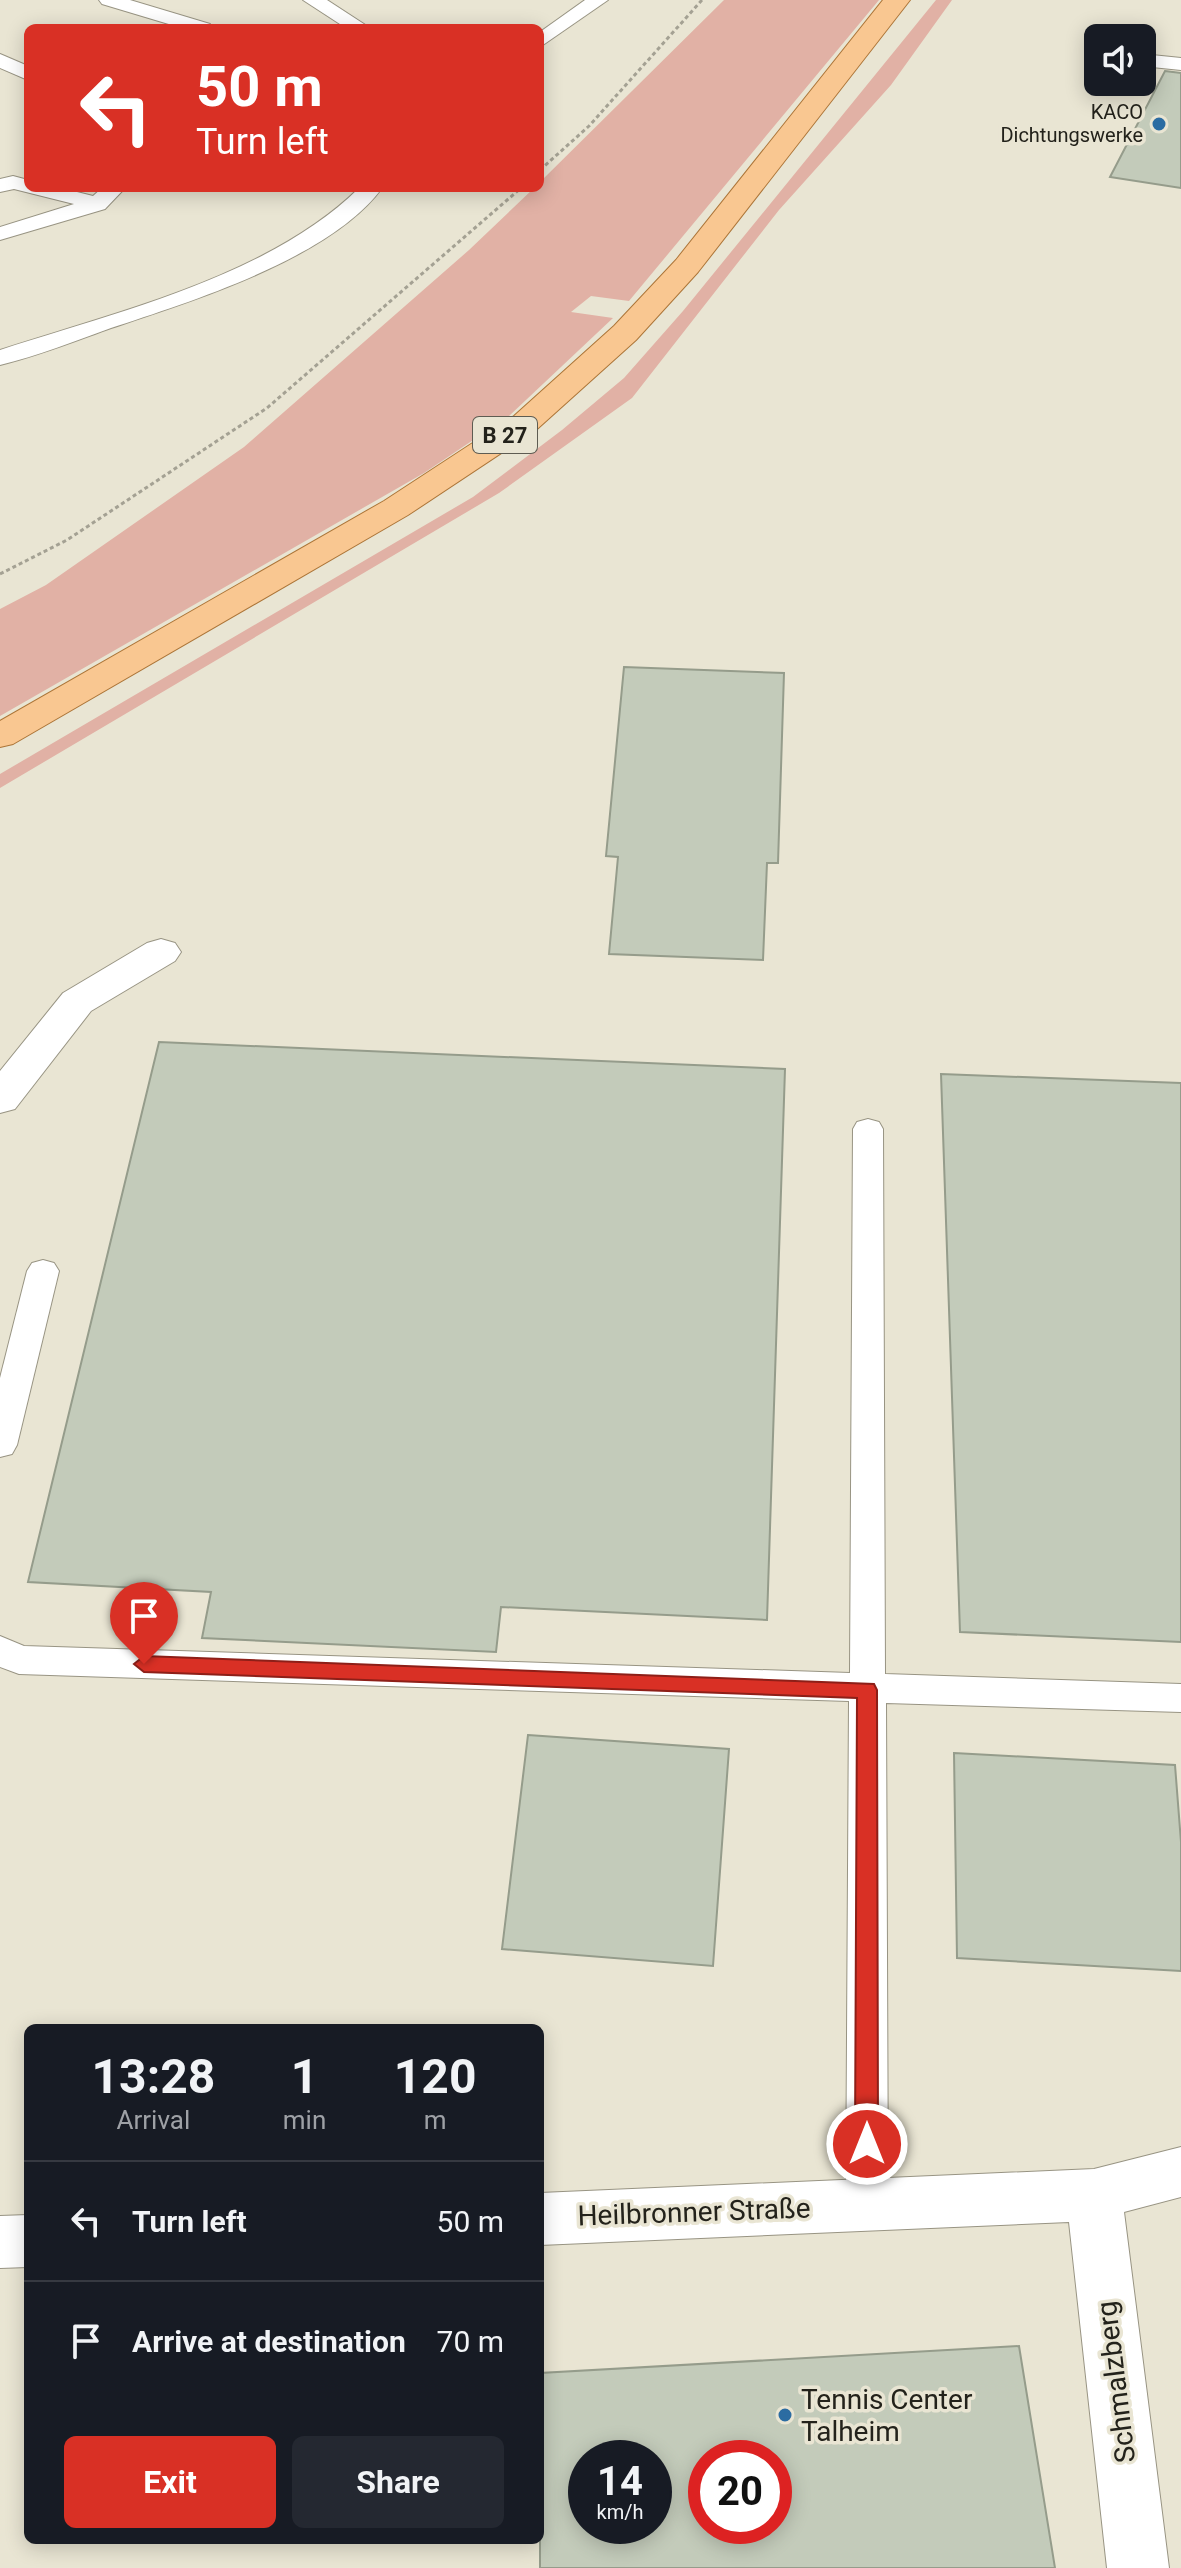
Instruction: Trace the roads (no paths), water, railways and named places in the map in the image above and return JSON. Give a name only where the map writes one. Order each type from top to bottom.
[{"type":"main road","name":"B 27","points":[[0,736],[396,508],[525,423],[625,333],[687,266],[897,0]]},
{"type":"street","points":[[0,1099],[77,1002],[161,952]]},
{"type":"street","name":"Heilbronner Straße","points":[[544,2219],[1094,2195],[1181,2172]]},
{"type":"street","name":"Schmalzberg","points":[[1094,2195],[1138,2568]]},
{"type":"street","points":[[0,2242],[24,2241]]},
{"type":"lane","points":[[109,0],[190,24]]},
{"type":"lane","points":[[313,0],[353,24]]},
{"type":"lane","points":[[544,38],[598,0]]},
{"type":"lane","points":[[0,60],[24,72]]},
{"type":"lane","points":[[1156,61],[1181,64]]},
{"type":"lane","points":[[0,186],[13,182],[24,185]]},
{"type":"lane","points":[[52,192],[97,204]]},
{"type":"lane","points":[[0,234],[97,204],[110,192]]},
{"type":"lane","points":[[0,358],[198,289],[311,240],[366,192]]},
{"type":"lane","points":[[867,2205],[868,1129]]},
{"type":"lane","points":[[0,1445],[43,1271]]},
{"type":"lane","points":[[0,1650],[19,1660],[1181,1698]]},
{"type":"place","name":"KACO Dichtungswerke","points":[[1159,124]]},
{"type":"place","name":"Tennis Center Talheim","points":[[785,2415]]}]
